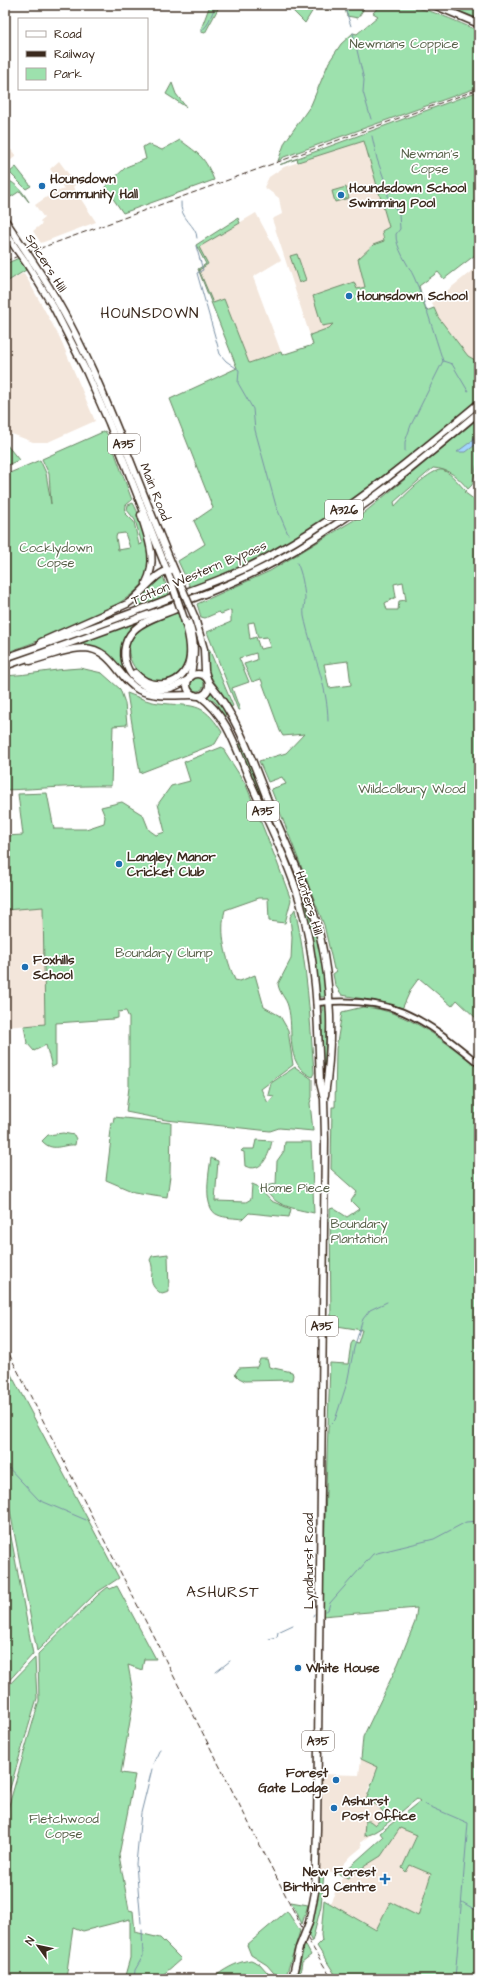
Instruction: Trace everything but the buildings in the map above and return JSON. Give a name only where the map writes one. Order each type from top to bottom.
[{"type":"main road","points":[[434,5],[479,24]]},
{"type":"main road","name":"Spicers Hill","points":[[5,220],[20,248],[68,319]]},
{"type":"main road","name":"Spicers Hill","points":[[5,232],[20,248]]},
{"type":"main road","name":"Spicers Hill","points":[[30,263],[62,323]]},
{"type":"main road","name":"Main Road","points":[[68,319],[95,374],[195,618],[204,649],[204,667],[208,680]]},
{"type":"main road","name":"Main Road","points":[[62,323],[99,400],[168,570],[186,622],[194,638],[195,650],[190,678]]},
{"type":"main road","name":"Totton Western Bypass","points":[[5,658],[145,608],[235,572],[275,554],[341,512],[407,463],[479,403]]},
{"type":"main road","name":"Totton Western Bypass","points":[[5,666],[163,610],[221,587],[278,560],[343,521],[412,469],[479,412]]},
{"type":"main road","points":[[137,598],[148,580],[152,565],[151,550],[139,506],[139,500]]},
{"type":"main road","points":[[5,658],[114,610],[137,598],[152,580],[168,570],[176,573]]},
{"type":"main road","points":[[5,666],[23,663],[73,649],[90,649],[106,656],[116,665],[128,682],[144,692],[157,695],[197,695],[208,689],[208,680],[199,674],[166,690],[153,689],[142,685],[128,672],[125,652],[128,639],[137,628],[221,587]]},
{"type":"main road","points":[[125,652],[134,672],[145,682],[161,685],[174,681],[185,670],[189,660],[190,645],[186,622]]},
{"type":"main road","points":[[190,678],[187,688],[197,695]]},
{"type":"main road","name":"Hunters Hill","points":[[208,680],[235,720],[314,914],[324,958],[329,1002],[328,1076],[324,1099],[325,1139]]},
{"type":"main road","name":"Hunters Hill","points":[[197,695],[210,703],[223,721],[292,880],[309,936],[316,1003],[320,1083],[324,1099]]},
{"type":"main road","name":"Lyndhurst Road","points":[[292,1979],[299,1948],[309,1923],[315,1892],[317,1845],[325,1139]]},
{"type":"street","points":[[316,1003],[367,1003],[404,1013],[437,1032],[479,1064]]},
{"type":"shaded area","name":"Hounsdown School","points":[[364,139],[389,227],[382,231],[425,380],[250,365],[313,345],[272,219],[282,214],[279,198],[264,187],[269,177],[284,167]]},
{"type":"shaded area","points":[[8,146],[16,156],[5,165],[5,148]]},
{"type":"shaded area","points":[[59,161],[76,184],[73,187],[96,222],[41,243],[33,231],[42,224],[40,221],[44,218],[35,205],[51,194],[64,189],[50,169]]},
{"type":"shaded area","points":[[256,213],[281,260],[253,277],[281,352],[249,363],[224,299],[213,304],[199,269],[208,264],[199,247]]},
{"type":"shaded area","points":[[479,265],[479,359],[475,360],[468,356],[438,317],[432,303]]},
{"type":"shaded area","points":[[24,273],[60,338],[95,421],[48,442],[33,442],[12,434],[5,438],[5,283]]},
{"type":"shaded area","name":"Foxhills School","points":[[43,906],[45,1024],[5,1027],[5,910]]},
{"type":"shaded area","points":[[361,1759],[378,1767],[367,1792],[390,1820],[361,1842],[362,1847],[351,1856],[336,1873],[320,1872],[322,1802],[320,1774],[359,1775]]},
{"type":"shaded area","name":"New Forest Birthing Centre","points":[[400,1828],[417,1834],[402,1868],[410,1865],[431,1874],[418,1916],[390,1902],[377,1930],[330,1903],[343,1876],[349,1878],[352,1874],[381,1856]]},
{"type":"green space","name":"Newmans Coppice","points":[[393,4],[419,8],[479,31],[479,87],[284,157],[278,161],[285,142],[311,105],[329,62],[341,44],[353,33],[357,34],[378,16],[373,13],[380,5]]},
{"type":"green space","points":[[210,5],[220,5],[205,33],[201,32],[201,29]]},
{"type":"green space","points":[[287,5],[366,5],[358,18],[347,16],[345,9],[313,10],[305,23]]},
{"type":"green space","points":[[443,5],[479,5],[479,19],[477,18]]},
{"type":"green space","points":[[172,83],[176,94],[186,107],[166,94]]},
{"type":"green space","name":"Newman's Copse","points":[[479,91],[479,252],[444,279],[438,272],[419,286],[426,311],[434,308],[438,317],[468,356],[475,360],[479,359],[479,399],[377,480],[306,530],[230,571],[190,587],[178,561],[205,544],[194,521],[213,508],[170,399],[237,368],[198,269],[206,264],[196,245],[238,218],[240,223],[199,247],[208,264],[199,270],[213,303],[224,299],[249,363],[281,352],[282,355],[313,345],[310,335],[329,328],[333,324],[322,326],[313,296],[354,282],[357,289],[365,287],[358,259],[373,245],[384,241],[382,231],[389,227],[364,141],[298,162],[297,159],[279,165]]},
{"type":"green space","points":[[180,140],[205,161],[214,180],[123,213],[105,187],[126,167],[146,159],[143,147],[148,144],[162,150]]},
{"type":"green space","points":[[16,167],[31,186],[26,189],[11,174],[10,172]]},
{"type":"green space","points":[[5,176],[7,180],[19,188],[29,202],[20,191],[11,197],[5,188]]},
{"type":"green space","name":"Houndsdown School Swimming Pool","points":[[346,187],[349,198],[335,202],[332,191]]},
{"type":"green space","points":[[297,254],[306,280],[299,283],[290,256]]},
{"type":"green space","points":[[19,258],[26,270],[5,283],[5,264]]},
{"type":"green space","name":"Wildcolbury Wood","points":[[479,418],[479,466],[477,465],[472,485],[468,489],[453,474],[444,470],[433,468],[394,502],[395,506],[410,490],[425,478],[438,470],[443,470],[455,479],[466,491],[464,492],[479,503],[479,1021],[457,1000],[452,1006],[419,978],[411,989],[402,1009],[386,1003],[342,995],[335,985],[333,974],[337,971],[334,969],[324,925],[271,789],[286,784],[282,777],[268,782],[259,761],[286,753],[304,734],[283,736],[280,731],[261,679],[252,682],[244,664],[257,660],[256,653],[239,658],[249,682],[232,688],[240,710],[238,710],[207,632],[231,622],[231,610],[221,614],[219,612],[205,618],[201,617],[197,604],[270,571],[359,517]],"holes":[[[403,582],[406,600],[399,601],[398,610],[387,610],[385,603],[396,597],[394,584]],[[254,622],[258,638],[267,637],[270,647],[260,649],[256,637],[250,639],[248,623]],[[348,661],[351,685],[329,688],[324,664]]]},
{"type":"green space","name":"Cocklydown Copse","points":[[105,431],[109,437],[132,500],[126,505],[125,513],[134,522],[139,545],[142,544],[135,520],[127,510],[128,505],[133,503],[144,530],[148,552],[147,572],[145,580],[136,591],[102,613],[38,641],[5,653],[5,475],[40,460],[46,473],[51,504],[49,474],[42,459]],"holes":[[[125,533],[130,548],[118,550],[117,534]]]},
{"type":"green space","points":[[6,444],[19,460],[5,466],[5,445]]},
{"type":"green space","points":[[163,576],[169,594],[136,608],[135,603],[155,582]]},
{"type":"green space","points":[[177,611],[187,640],[188,647],[185,663],[182,670],[171,679],[155,681],[148,679],[136,670],[132,663],[129,656],[130,642],[138,630],[154,620]]},
{"type":"green space","points":[[133,623],[135,625],[123,640],[121,650],[122,670],[113,660],[99,650],[80,646],[79,643]]},
{"type":"green space","points":[[206,649],[209,649],[233,706],[231,707],[207,671]]},
{"type":"green space","points":[[80,668],[102,673],[120,689],[125,703],[127,725],[113,726],[111,786],[5,790],[5,676]]},
{"type":"green space","points":[[194,677],[200,677],[204,681],[204,687],[200,691],[194,691],[190,687],[190,681]]},
{"type":"green space","points":[[211,689],[226,710],[225,717],[216,703],[207,696]]},
{"type":"green space","points":[[127,693],[155,702],[195,707],[208,715],[222,732],[215,744],[140,773]]},
{"type":"green space","points":[[238,744],[243,744],[295,874],[309,914],[320,950],[326,979],[325,997],[319,997],[318,994],[313,942],[302,899]]},
{"type":"green space","name":"Boundary Clump","points":[[222,747],[246,785],[291,900],[285,923],[269,921],[268,898],[259,898],[225,910],[223,919],[223,937],[226,955],[235,980],[240,981],[255,975],[264,1007],[280,1016],[288,1030],[293,1065],[261,1089],[268,1103],[274,1096],[268,1095],[271,1083],[295,1067],[312,1079],[312,1097],[310,1103],[313,1131],[279,1128],[270,1131],[166,1120],[126,1112],[129,1087],[129,1018],[126,1011],[118,1012],[118,1018],[113,1019],[56,1023],[56,1065],[52,1067],[46,1045],[34,1051],[27,1043],[24,1026],[45,1024],[43,907],[5,910],[5,836],[23,835],[18,794],[47,793],[54,829],[86,829],[104,823],[105,817],[101,807],[122,802],[143,815],[149,830],[156,835],[165,832],[158,804],[171,786],[190,781],[184,762]]},
{"type":"green space","points":[[295,909],[308,991],[314,1073],[312,1077],[303,1071],[297,1063],[294,1055],[288,1006],[278,984],[291,959],[292,937],[290,917]]},
{"type":"green space","points":[[322,1004],[326,1005],[327,1012],[323,1087]]},
{"type":"green space","name":"Boundary Plantation","points":[[363,1007],[380,1009],[411,1021],[439,1038],[479,1068],[479,1890],[477,1891],[477,1896],[479,1896],[479,1979],[338,1979],[317,1946],[322,1941],[321,1935],[324,1900],[376,1930],[390,1902],[418,1916],[431,1874],[410,1865],[406,1872],[402,1868],[417,1835],[400,1828],[381,1856],[352,1874],[349,1878],[336,1873],[338,1870],[345,1871],[383,1837],[380,1833],[420,1801],[417,1799],[384,1826],[364,1836],[365,1821],[370,1821],[375,1825],[386,1815],[377,1805],[366,1800],[378,1767],[361,1759],[363,1737],[398,1664],[415,1622],[417,1608],[322,1616],[330,1363],[348,1364],[351,1344],[353,1341],[358,1343],[362,1330],[331,1325],[330,1209],[333,1208],[347,1217],[359,1209],[351,1201],[357,1192],[331,1169],[332,1107],[335,1107],[336,1049],[342,1012]]},
{"type":"green space","points":[[114,1117],[171,1123],[170,1176],[167,1197],[134,1192],[106,1180],[111,1139],[109,1138],[111,1122],[113,1123]]},
{"type":"green space","points":[[63,1133],[74,1135],[76,1139],[75,1145],[50,1147],[42,1141],[48,1135]]},
{"type":"green space","points":[[256,1140],[272,1141],[264,1162],[251,1168],[245,1166],[244,1152],[241,1151],[243,1149],[254,1149]]},
{"type":"green space","name":"Home Piece","points":[[285,1142],[311,1142],[314,1213],[285,1206],[272,1198],[267,1193],[264,1186],[276,1184],[277,1161],[284,1151]]},
{"type":"green space","points":[[211,1158],[218,1161],[215,1201],[246,1202],[251,1199],[252,1184],[257,1186],[271,1201],[291,1209],[289,1217],[249,1213],[243,1219],[218,1215],[210,1206],[208,1198]]},
{"type":"green space","points":[[168,1254],[169,1292],[162,1294],[153,1286],[152,1265],[150,1260],[152,1256]]},
{"type":"green space","points":[[260,1359],[267,1359],[269,1367],[292,1372],[292,1380],[245,1381],[235,1374],[239,1368],[257,1367]]},
{"type":"green space","points":[[5,1363],[119,1578],[96,1593],[37,1651],[5,1485]]},
{"type":"green space","points":[[5,1505],[33,1654],[5,1685]]},
{"type":"green space","name":"Fletchwood Copse","points":[[117,1586],[156,1659],[144,1659],[142,1670],[128,1665],[134,1698],[121,1773],[135,1775],[119,1855],[129,1910],[133,1911],[135,1932],[160,1938],[181,1959],[158,1979],[124,1979],[130,1958],[130,1919],[83,1931],[73,1927],[66,1979],[5,1979],[5,1819],[39,1701],[38,1654],[98,1595],[108,1587],[110,1589]]},
{"type":"green space","name":"Fletchwood Copse","points":[[35,1658],[37,1698],[5,1805],[5,1689]]},
{"type":"green space","points":[[320,1872],[324,1873],[321,1906],[312,1942],[308,1934],[315,1911]]},
{"type":"green space","points":[[291,1902],[308,1905],[302,1924]]},
{"type":"green space","points":[[287,1911],[300,1931],[286,1976],[284,1979],[279,1979],[267,1965],[251,1955],[247,1945]]},
{"type":"green space","points":[[305,1944],[311,1955],[302,1962],[299,1979],[296,1979]]},
{"type":"green space","points":[[251,1960],[260,1964],[273,1979],[211,1979],[235,1965]]},
{"type":"water","points":[[479,434],[479,442],[466,452],[457,452],[473,440],[475,435]]},
{"type":"waterway","points":[[201,32],[207,25],[216,5]]},
{"type":"waterway","points":[[331,5],[345,8],[351,26]]},
{"type":"waterway","points":[[353,33],[364,80],[363,92],[371,119]]},
{"type":"waterway","points":[[372,136],[377,159],[388,190],[388,196],[399,214],[400,229],[396,234],[396,239],[418,287],[443,361],[411,425],[405,442],[405,451]]},
{"type":"waterway","points":[[181,202],[183,213],[194,229],[197,238]]},
{"type":"waterway","points":[[196,246],[203,270],[197,273],[220,354],[226,361],[239,370],[238,383],[253,409],[255,430],[276,506],[288,534]]},
{"type":"waterway","points":[[443,361],[452,364],[468,391]]},
{"type":"waterway","points":[[297,563],[304,589],[304,616],[325,694],[328,721]]},
{"type":"waterway","points":[[330,1425],[335,1420],[347,1383],[354,1348],[363,1319],[370,1310],[387,1302]]},
{"type":"waterway","points":[[5,1464],[39,1500],[86,1520]]},
{"type":"waterway","points":[[325,1611],[328,1610],[330,1603],[373,1554],[434,1539],[466,1522],[479,1521]]},
{"type":"waterway","points":[[269,1639],[277,1637],[278,1632],[293,1625]]},
{"type":"waterway","points":[[216,1672],[230,1661]]},
{"type":"waterway","points":[[153,1764],[160,1749]]},
{"type":"waterway","points":[[141,1923],[136,1864],[141,1813],[152,1769]]},
{"type":"waterway","points":[[424,1804],[468,1823],[455,1979]]},
{"type":"waterway","points":[[462,1902],[479,1912]]},
{"type":"waterway","points":[[134,1979],[135,1970],[143,1956],[142,1930]]},
{"type":"railway","points":[[5,261],[479,89]]},
{"type":"railway","points":[[5,1346],[310,1943],[332,1979]]},
{"type":"place","name":"Hounsdown Community Hall","points":[[42,186]]},
{"type":"place","name":"Houndsdown School Swimming Pool","points":[[341,195]]},
{"type":"place","name":"Hounsdown School","points":[[349,296]]},
{"type":"place","name":"Langley Manor Cricket Club","points":[[119,864]]},
{"type":"place","name":"Foxhills School","points":[[25,967]]},
{"type":"place","name":"White House","points":[[298,1668]]},
{"type":"place","name":"Forest Gate Lodge","points":[[336,1780]]},
{"type":"place","name":"Ashurst Post Office","points":[[334,1808]]},
{"type":"place","name":"New Forest Birthing Centre","points":[[385,1879]]},
{"type":"district","name":"HOUNSDOWN","points":[[150,313]]},
{"type":"district","name":"ASHURST","points":[[223,1592]]}]
